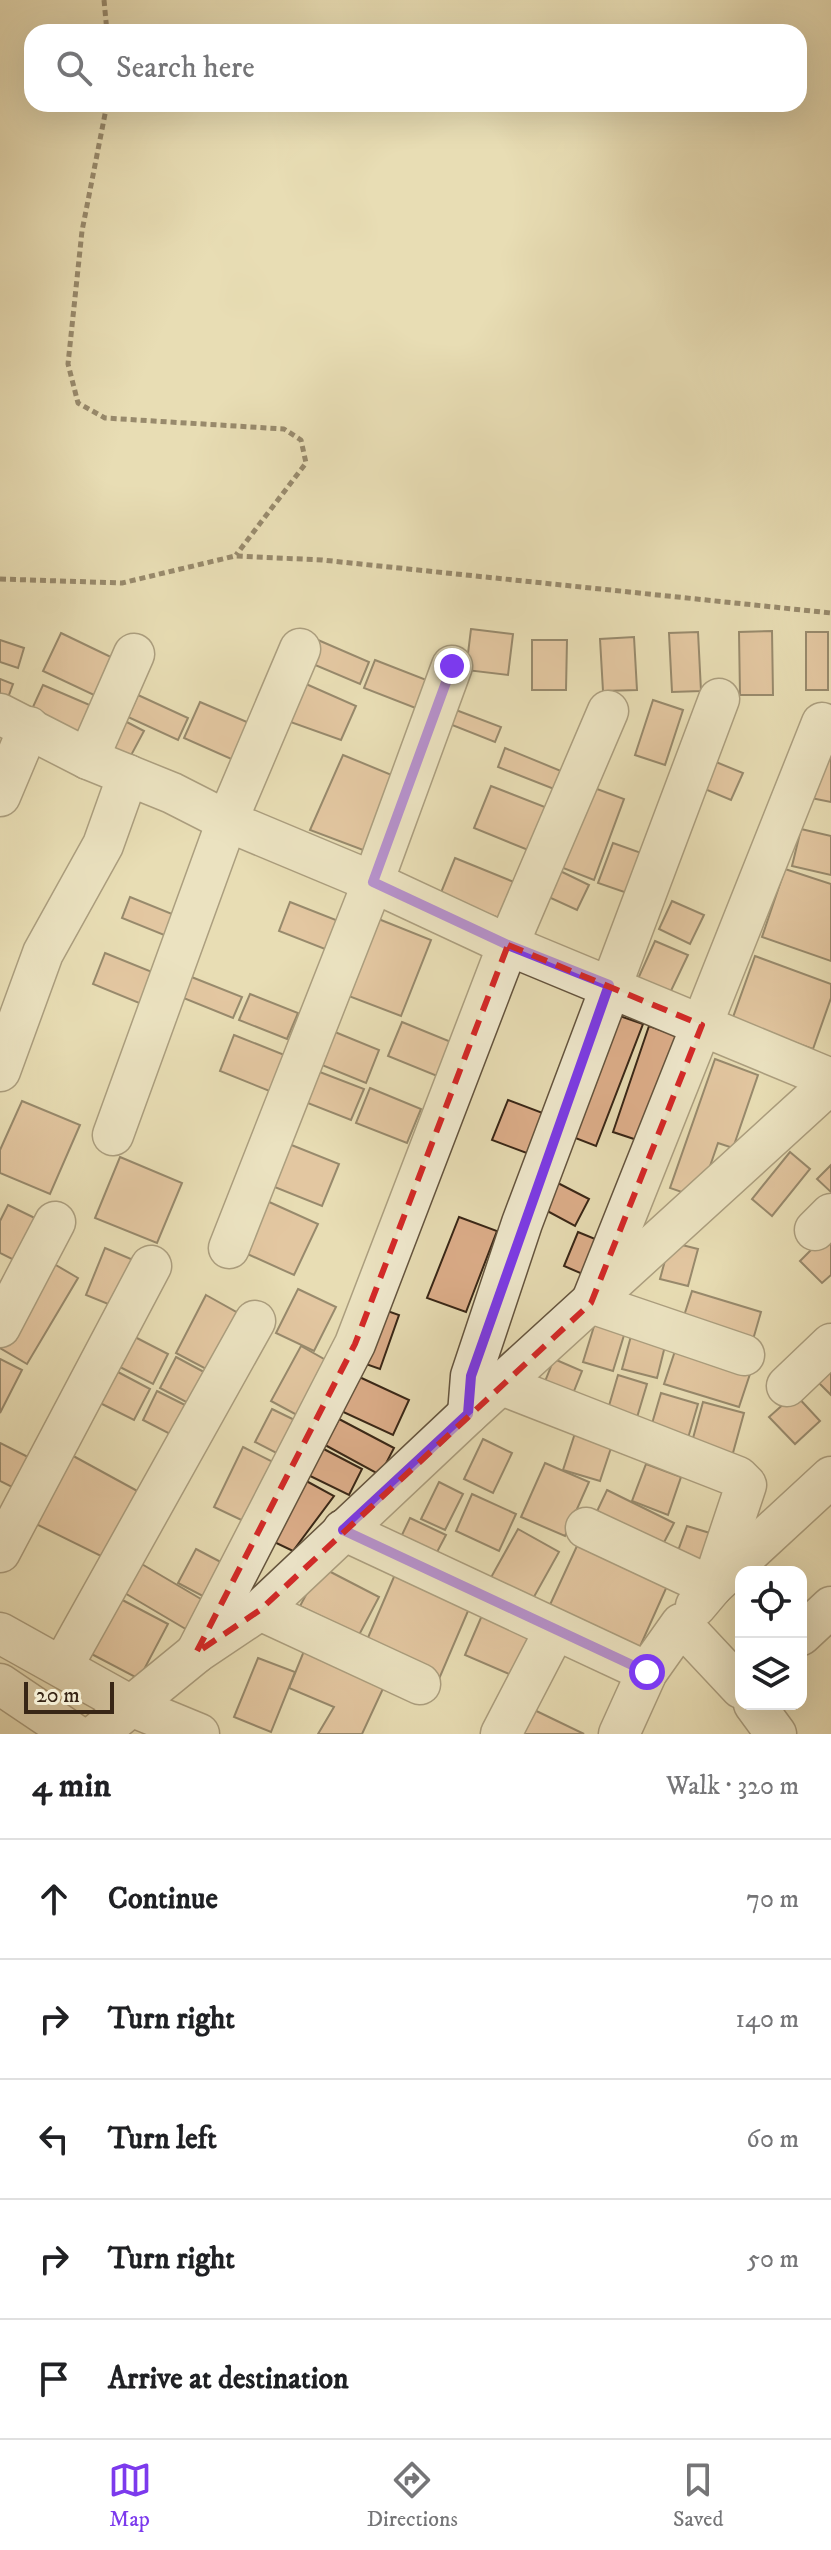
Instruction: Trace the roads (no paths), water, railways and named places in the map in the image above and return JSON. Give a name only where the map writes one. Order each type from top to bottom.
[{"type":"street","points":[[113,1135],[227,821],[300,649]]},
{"type":"street","points":[[88,759],[134,654]]},
{"type":"street","points":[[229,1248],[373,882],[452,666]]},
{"type":"street","points":[[468,1414],[471,1376],[609,985],[719,699]]},
{"type":"street","points":[[196,1653],[355,1344],[508,945],[608,711]]},
{"type":"street","points":[[0,796],[15,721],[88,759],[373,882],[508,945],[831,1081],[468,1414],[260,1610],[196,1653],[97,1734]]},
{"type":"street","points":[[591,1303],[822,723]]},
{"type":"street","points":[[0,1071],[43,953],[103,845],[128,775]]},
{"type":"street","points":[[0,1327],[55,1222]]},
{"type":"street","points":[[0,1552],[151,1266]]},
{"type":"street","points":[[591,1303],[744,1355]]},
{"type":"street","points":[[63,1665],[255,1321]]},
{"type":"street","points":[[787,1386],[831,1344]]},
{"type":"street","points":[[502,1385],[738,1477],[746,1485],[712,1587]]},
{"type":"street","points":[[619,1734],[647,1672],[681,1624],[712,1587],[831,1477]]},
{"type":"street","points":[[586,1528],[712,1587]]},
{"type":"street","points":[[343,1530],[647,1672]]},
{"type":"street","points":[[807,1629],[831,1607]]},
{"type":"street","points":[[260,1610],[420,1684]]},
{"type":"street","points":[[681,1624],[735,1682]]},
{"type":"street","points":[[501,1734],[555,1630]]},
{"type":"street","points":[[0,1633],[63,1665],[131,1706],[199,1734]]},
{"type":"street","points":[[0,1684],[74,1734]]},
{"type":"street","points":[[758,1710],[776,1734]]}]
